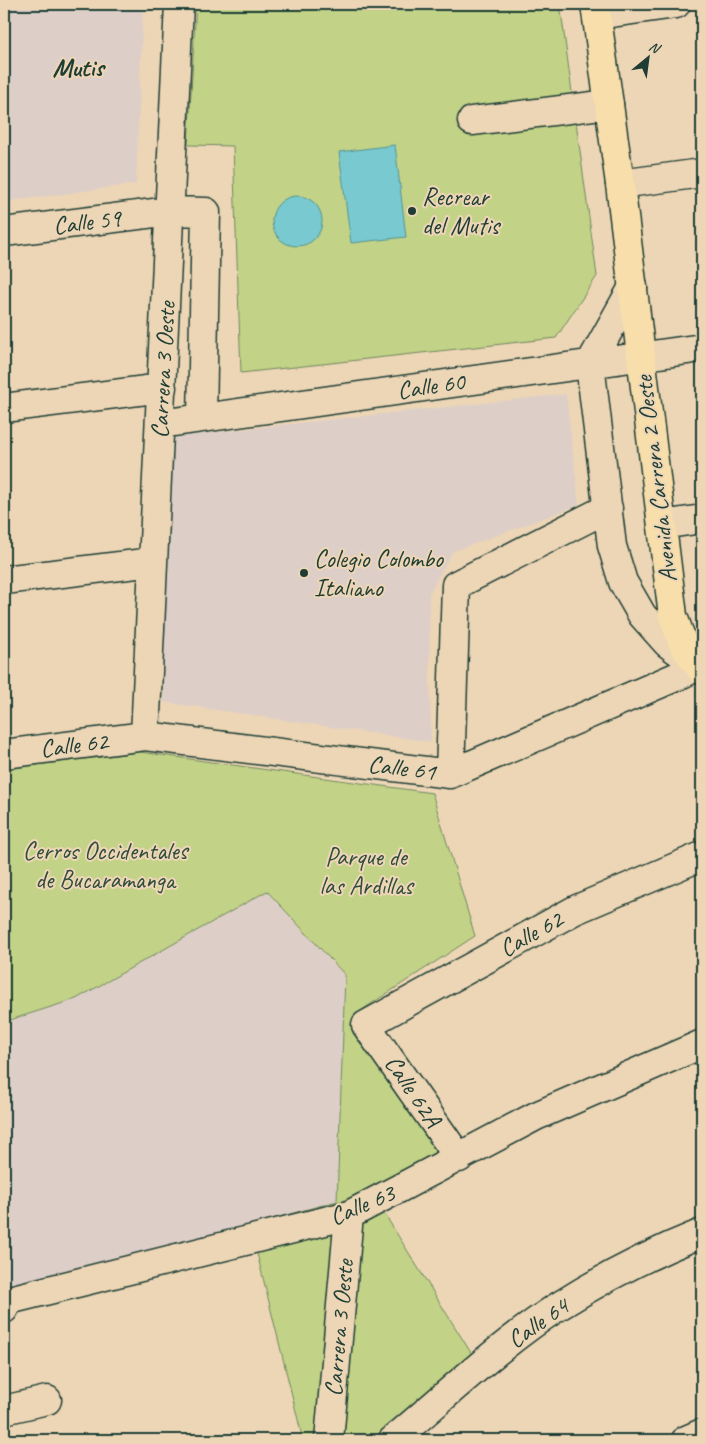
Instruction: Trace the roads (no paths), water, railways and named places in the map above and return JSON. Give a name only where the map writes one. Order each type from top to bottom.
[{"type":"main road","name":"Avenida Carrera 2 Oeste","points":[[596,9],[676,629],[700,668]]},
{"type":"street","name":"Carrera 3 Oeste","points":[[145,736],[179,4]]},
{"type":"street","points":[[596,9],[676,4]]},
{"type":"street","points":[[472,121],[609,104]]},
{"type":"street","points":[[620,184],[702,173]]},
{"type":"street","name":"Calle 59","points":[[4,232],[170,211],[206,212],[202,418]]},
{"type":"street","points":[[590,364],[633,287]]},
{"type":"street","name":"Calle 60","points":[[160,424],[702,348]]},
{"type":"street","name":"Avenida Carrera 2 Oeste","points":[[590,364],[612,546],[623,582],[637,607],[667,643],[700,668]]},
{"type":"street","points":[[4,408],[162,388]]},
{"type":"street","points":[[450,774],[456,585],[608,508]]},
{"type":"street","points":[[662,525],[702,520]]},
{"type":"street","points":[[4,580],[153,562]]},
{"type":"street","name":"Calle 61","points":[[145,736],[450,774],[700,668]]},
{"type":"street","name":"Calle 62","points":[[4,754],[145,736]]},
{"type":"street","name":"Calle 62","points":[[366,1025],[575,910],[702,856]]},
{"type":"street","name":"Calle 62A","points":[[366,1025],[459,1158]]},
{"type":"street","name":"Calle 63","points":[[4,1309],[9,1300],[349,1215],[536,1116],[702,1044]]},
{"type":"street","name":"Carrera 3 Oeste","points":[[329,1440],[349,1215]]},
{"type":"street","name":"Calle 64","points":[[393,1440],[514,1338],[559,1306],[616,1272],[702,1233]]},
{"type":"street","points":[[4,1410],[47,1400]]},
{"type":"street","points":[[686,1440],[702,1433]]},
{"type":"water","points":[[395,145],[406,237],[351,243],[339,152]]},
{"type":"water","points":[[302,196],[315,203],[321,211],[321,231],[315,239],[307,245],[292,246],[279,239],[273,231],[272,216],[279,203],[287,197]]},
{"type":"place","name":"Recrear del Mutis","points":[[412,211]]},
{"type":"place","name":"Colegio Colombo Italiano","points":[[304,573]]},
{"type":"district","name":"Mutis","points":[[78,67]]},
{"type":"park label","name":"Cerros Occidentales de Bucaramanga","points":[[105,866]]},
{"type":"park label","name":"Parque de las Ardillas","points":[[366,872]]}]
